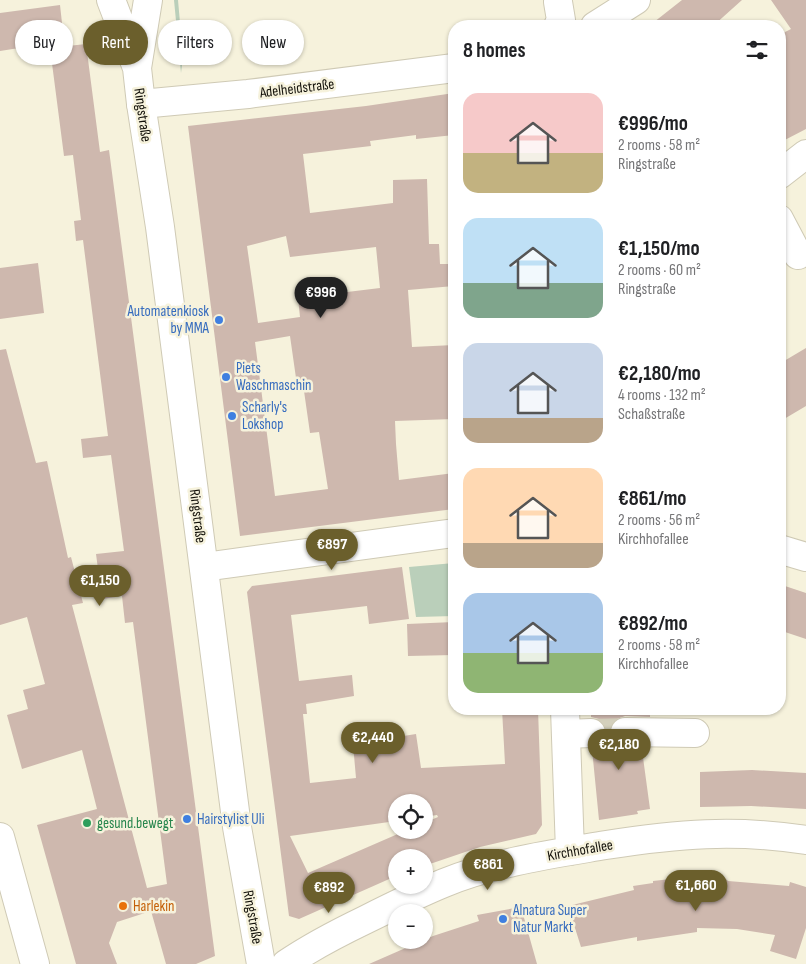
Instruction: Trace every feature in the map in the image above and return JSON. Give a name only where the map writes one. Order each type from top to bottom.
[{"type":"street","name":"Ringstraße","points":[[111,0],[137,68],[160,227],[237,827],[261,964]]},
{"type":"street","name":"Ringstraße","points":[[137,68],[148,0]]},
{"type":"street","points":[[604,20],[636,0]]},
{"type":"street","name":"Adelheidstraße","points":[[141,104],[248,94],[448,69]]},
{"type":"street","points":[[786,170],[806,154]]},
{"type":"street","points":[[786,233],[798,256]]},
{"type":"street","points":[[204,567],[448,534]]},
{"type":"street","points":[[786,551],[806,558]]},
{"type":"street","points":[[570,851],[574,725]]},
{"type":"street","points":[[625,732],[695,733]]},
{"type":"street","name":"Kirchhofallee","points":[[286,964],[311,947],[445,882],[481,871],[570,851],[643,839],[720,832],[764,833],[806,840]]},
{"type":"street","points":[[0,837],[36,964]]},
{"type":"green space","points":[[174,0],[178,0],[180,20],[176,20]]},
{"type":"green space","points":[[448,564],[448,616],[416,617],[409,567]]},
{"type":"building","points":[[682,0],[742,0],[720,20],[657,20]]},
{"type":"building","points":[[771,0],[806,0],[806,129],[786,139],[786,32],[791,29]]},
{"type":"building","points":[[60,5],[62,20],[15,20],[15,49],[0,51],[0,13]]},
{"type":"building","points":[[83,44],[83,65],[89,65],[100,152],[109,150],[215,956],[196,964],[166,964],[151,911],[117,922],[109,943],[117,964],[76,964],[37,825],[97,809],[82,750],[22,769],[7,715],[28,709],[23,690],[45,684],[27,617],[0,625],[0,350],[6,349],[36,463],[47,461],[68,558],[71,557],[83,603],[72,605],[147,888],[167,884],[133,622],[125,623],[122,596],[102,599],[96,554],[124,551],[111,455],[83,458],[81,439],[108,436],[83,240],[76,241],[74,221],[81,220],[73,155],[64,156],[52,65],[73,65],[73,45]]},
{"type":"building","points":[[448,94],[448,136],[416,139],[416,135],[370,141],[371,146],[303,154],[310,213],[393,203],[393,180],[427,179],[429,244],[439,244],[440,264],[448,264],[448,287],[408,290],[412,347],[448,345],[448,419],[395,421],[396,444],[399,480],[448,474],[448,510],[240,536],[188,126],[366,106]],"holes":[[[286,236],[290,257],[376,247],[380,288],[298,298],[300,317],[258,323],[247,246]],[[290,336],[297,385],[303,384],[310,433],[319,432],[328,489],[275,496],[255,342]]]},
{"type":"building","points":[[38,263],[44,313],[0,319],[0,268]]},
{"type":"building","points":[[806,348],[806,406],[786,418],[786,360]]},
{"type":"building","points":[[402,567],[409,619],[369,624],[367,606],[291,615],[299,681],[352,675],[354,696],[306,704],[307,714],[303,714],[310,783],[356,778],[353,744],[416,734],[421,768],[505,764],[502,715],[538,715],[542,825],[536,834],[480,847],[433,863],[433,849],[388,849],[388,880],[299,919],[289,916],[247,592],[252,586]],"holes":[[[388,794],[433,794],[433,816],[437,815],[438,817],[433,819],[433,839],[388,838],[308,873],[290,836],[388,822]]]},
{"type":"building","points":[[786,586],[806,593],[806,639],[786,632]]},
{"type":"building","points":[[448,622],[448,655],[408,656],[407,624]]},
{"type":"building","points":[[591,715],[650,715],[650,717],[625,716],[617,719],[611,724],[609,732],[617,746],[648,748],[642,750],[650,809],[637,811],[638,814],[599,820],[592,749],[605,741],[607,732],[604,724],[599,719],[591,717]]},
{"type":"building","points":[[752,770],[806,773],[806,809],[751,806],[700,807],[700,772]]},
{"type":"building","points":[[722,875],[728,881],[789,886],[790,882],[806,887],[806,928],[796,959],[770,951],[775,935],[737,929],[697,928],[697,932],[637,941],[637,937],[581,947],[568,906],[634,890],[633,886],[653,883],[653,881]]},
{"type":"building","points":[[521,907],[537,964],[369,964],[403,949],[433,949],[433,936],[479,921],[477,915]]},
{"type":"tunnel","points":[[591,733],[625,732]]},
{"type":"place","name":"Automatenkiosk by MMA","points":[[219,320]]},
{"type":"place","name":"Piets Waschmaschin","points":[[226,377]]},
{"type":"place","name":"Scharly's Lokshop","points":[[232,416]]},
{"type":"place","name":"Hairstylist Uli","points":[[187,819]]},
{"type":"place","name":"gesund.bewegt","points":[[87,823]]},
{"type":"place","name":"Harlekin","points":[[123,906]]},
{"type":"place","name":"Alnatura Super Natur Markt","points":[[503,919]]}]
